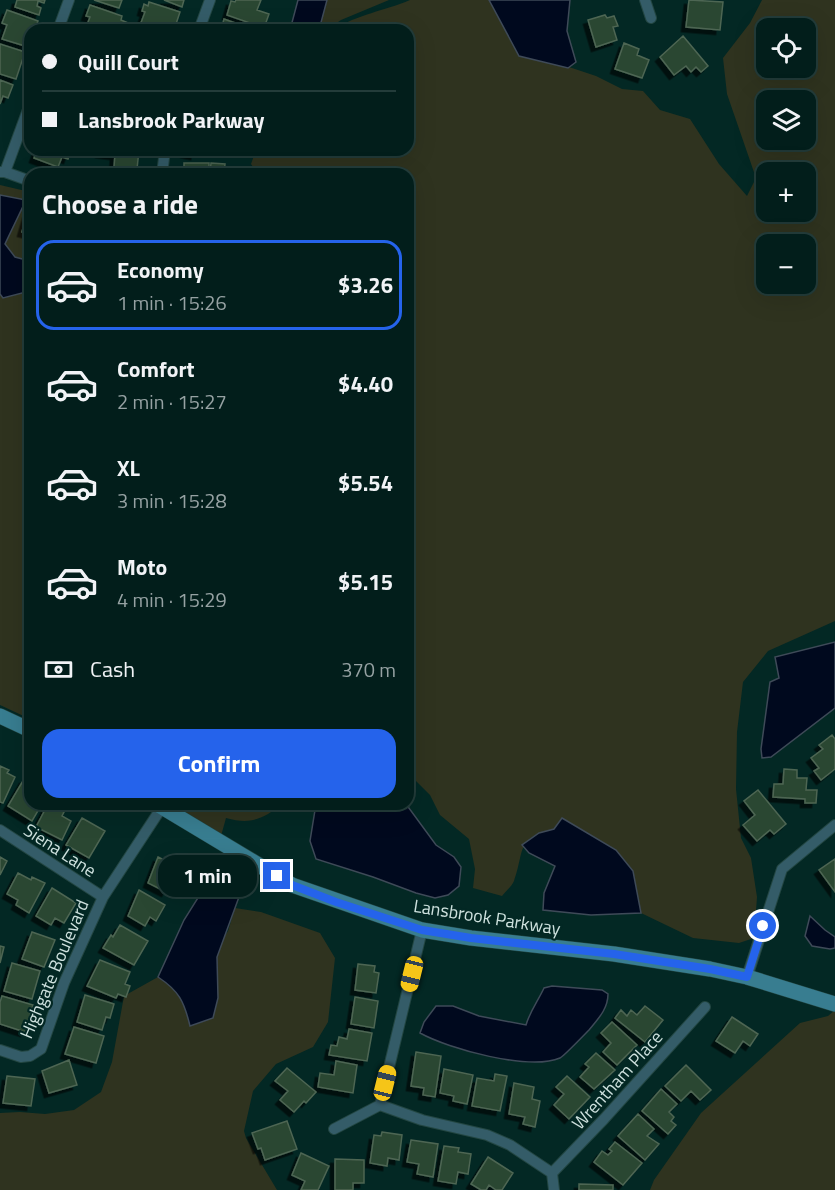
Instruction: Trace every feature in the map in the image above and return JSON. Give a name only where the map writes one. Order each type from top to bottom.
[{"type":"street","points":[[60,24],[69,0]]},
{"type":"street","points":[[201,24],[210,0]]},
{"type":"street","points":[[645,0],[651,18]]},
{"type":"street","points":[[24,119],[2,172],[24,179]]},
{"type":"street","points":[[0,716],[24,727]]},
{"type":"street","name":"Highgate Boulevard","points":[[0,1050],[21,1057],[30,1056],[41,1049],[64,983],[103,897],[157,810]]},
{"type":"street","name":"Lansbrook Parkway","points":[[166,810],[292,885],[422,930],[471,938],[614,954],[710,969],[747,977],[835,1004]]},
{"type":"street","points":[[747,977],[782,869],[835,825]]},
{"type":"street","name":"Siena Lane","points":[[0,830],[103,897]]},
{"type":"street","points":[[380,1105],[422,930]]},
{"type":"street","name":"Wrentham Place","points":[[552,1173],[705,1007]]},
{"type":"street","points":[[334,1129],[380,1105],[422,1119],[486,1135],[510,1146],[552,1173],[554,1190]]},
{"type":"green space","points":[[327,0],[389,0],[335,24],[321,24]]},
{"type":"green space","points":[[410,0],[489,0],[519,56],[569,67],[596,76],[622,89],[643,91],[660,110],[690,119],[719,164],[747,196],[756,178],[727,94],[723,58],[750,23],[762,0],[835,0],[835,621],[768,651],[743,682],[737,732],[736,789],[741,838],[751,858],[757,897],[754,938],[739,943],[693,938],[641,913],[633,871],[554,829],[527,841],[523,847],[514,881],[502,896],[473,888],[475,869],[469,839],[440,815],[430,795],[414,779],[414,168],[254,168],[251,164],[254,156],[414,156],[414,24],[345,24]]},
{"type":"green space","points":[[0,185],[24,191],[24,200],[0,195]]},
{"type":"green space","points":[[24,204],[24,259],[15,257],[5,244]]},
{"type":"green space","points":[[24,292],[24,716],[0,705],[0,294],[3,297]]},
{"type":"green space","points":[[177,810],[274,810],[250,821],[226,818],[221,836]]},
{"type":"green space","points":[[235,908],[261,912],[320,933],[335,958],[328,1022],[313,1047],[276,1064],[253,1091],[244,1131],[277,1190],[0,1190],[0,1113],[45,1114],[74,1110],[101,1092],[112,1062],[124,996],[158,977],[180,997],[190,1025],[218,998],[217,957]]},
{"type":"green space","points":[[835,1010],[835,1190],[650,1190],[654,1180],[701,1113],[800,1023],[828,1016]]},
{"type":"water","points":[[298,0],[327,0],[321,24],[292,24]]},
{"type":"water","points":[[489,0],[570,0],[567,31],[576,62],[568,68],[519,56]]},
{"type":"water","points":[[0,195],[24,200],[24,204],[5,244],[15,257],[24,259],[24,293],[3,298],[0,294]]},
{"type":"water","points":[[835,642],[835,708],[771,757],[762,758],[761,749],[770,682],[779,678],[775,657]]},
{"type":"water","points":[[315,810],[410,810],[436,845],[454,857],[461,867],[459,886],[448,895],[435,898],[416,893],[316,859],[310,841]]},
{"type":"water","points":[[562,818],[616,850],[633,871],[641,913],[591,915],[543,910],[544,893],[555,866],[529,853],[522,845],[539,833],[554,829]]},
{"type":"water","points":[[211,877],[239,897],[217,957],[218,998],[213,1018],[190,1026],[180,997],[158,977],[184,920]]},
{"type":"water","points":[[810,916],[835,937],[835,948],[812,946],[805,936]]},
{"type":"water","points":[[552,986],[602,990],[608,994],[599,1018],[560,1058],[529,1062],[510,1060],[469,1051],[420,1033],[424,1022],[436,1006],[453,1006],[479,1016],[526,1025],[544,988]]},
{"type":"building","points":[[17,0],[45,0],[44,3],[38,1],[37,6],[41,8],[39,15],[15,7]]},
{"type":"building","points":[[94,0],[122,0],[119,8]]},
{"type":"building","points":[[164,0],[184,0],[182,7]]},
{"type":"building","points":[[236,0],[261,0],[257,10],[269,14],[265,24],[253,24],[227,15],[231,1]]},
{"type":"building","points":[[689,0],[723,2],[720,30],[686,27]]},
{"type":"building","points":[[149,2],[180,12],[176,24],[140,24],[145,12],[142,11],[144,4],[148,6]]},
{"type":"building","points":[[90,5],[122,16],[121,20],[128,23],[87,24],[90,17],[86,16]]},
{"type":"building","points":[[7,10],[38,21],[37,24],[24,24],[24,46],[2,39],[7,25],[2,23]]},
{"type":"building","points":[[605,15],[607,18],[614,16],[618,26],[613,27],[617,40],[596,47],[588,20]]},
{"type":"building","points":[[224,19],[238,24],[223,24]]},
{"type":"building","points":[[683,36],[708,66],[701,72],[696,67],[691,72],[686,66],[674,75],[660,57]]},
{"type":"building","points":[[624,43],[639,49],[637,55],[649,60],[642,78],[615,69]]},
{"type":"building","points":[[0,44],[24,52],[16,79],[0,74]]},
{"type":"building","points":[[0,80],[13,85],[8,98],[3,96],[0,104]]},
{"type":"building","points":[[35,156],[69,156],[68,159],[62,157],[58,167],[34,158]]},
{"type":"building","points":[[115,156],[138,156],[137,168],[114,167]]},
{"type":"building","points":[[184,163],[209,163],[209,168],[184,168]]},
{"type":"building","points":[[211,163],[225,164],[225,168],[211,168]]},
{"type":"building","points":[[832,735],[835,739],[835,769],[821,780],[814,771],[819,768],[811,758],[823,749],[819,745]]},
{"type":"building","points":[[0,766],[9,770],[7,773],[15,777],[3,803],[0,802]]},
{"type":"building","points":[[784,769],[797,770],[797,778],[807,778],[806,790],[817,790],[816,803],[805,803],[805,799],[773,797],[774,784],[783,784]]},
{"type":"building","points":[[24,779],[24,810],[38,810],[32,821],[8,806]]},
{"type":"building","points":[[758,790],[786,824],[774,834],[770,830],[757,841],[743,825],[755,815],[744,801]]},
{"type":"building","points":[[45,810],[60,810],[64,812],[62,816],[71,821],[62,840],[36,827]]},
{"type":"building","points":[[82,818],[105,831],[89,858],[66,845]]},
{"type":"building","points":[[0,857],[7,861],[0,875]]},
{"type":"building","points":[[158,857],[186,871],[177,888],[170,884],[166,892],[148,883]]},
{"type":"building","points":[[835,859],[835,892],[819,870]]},
{"type":"building","points":[[18,873],[31,880],[32,877],[45,883],[29,913],[16,905],[18,900],[7,894]]},
{"type":"building","points":[[52,888],[76,903],[64,923],[55,918],[51,925],[36,916]]},
{"type":"building","points":[[139,890],[165,905],[156,921],[150,917],[145,926],[128,916]]},
{"type":"building","points":[[120,925],[148,941],[134,965],[103,948]]},
{"type":"building","points":[[32,932],[55,940],[44,967],[22,959]]},
{"type":"building","points":[[0,946],[4,947],[0,963]]},
{"type":"building","points":[[100,960],[130,972],[125,984],[130,986],[126,997],[118,994],[116,998],[87,986]]},
{"type":"building","points":[[12,963],[40,971],[32,999],[4,991]]},
{"type":"building","points":[[358,964],[375,966],[374,972],[379,973],[376,993],[355,990]]},
{"type":"building","points":[[85,995],[114,1004],[110,1018],[106,1017],[102,1030],[77,1022]]},
{"type":"building","points":[[2,996],[33,1005],[25,1032],[0,1024]]},
{"type":"building","points":[[355,997],[378,1001],[374,1028],[351,1024]]},
{"type":"building","points":[[645,1006],[663,1020],[645,1042],[615,1018],[621,1010],[627,1016],[631,1010],[637,1015]]},
{"type":"building","points":[[732,1017],[758,1034],[750,1046],[743,1041],[735,1053],[716,1041]]},
{"type":"building","points":[[612,1022],[637,1045],[617,1065],[603,1052],[611,1043],[601,1033]]},
{"type":"building","points":[[74,1027],[104,1036],[96,1063],[65,1054]]},
{"type":"building","points":[[349,1029],[372,1033],[367,1061],[329,1055],[331,1045],[337,1046],[339,1037],[347,1039]]},
{"type":"building","points":[[416,1052],[441,1056],[435,1097],[423,1095],[424,1088],[411,1086]]},
{"type":"building","points":[[596,1053],[615,1070],[594,1089],[580,1077],[589,1067],[585,1064]]},
{"type":"building","points":[[69,1060],[77,1085],[49,1093],[42,1071]]},
{"type":"building","points":[[336,1061],[357,1065],[353,1093],[318,1087],[320,1073],[334,1075]]},
{"type":"building","points":[[686,1065],[711,1090],[700,1100],[691,1091],[681,1101],[665,1086]]},
{"type":"building","points":[[287,1068],[316,1092],[294,1112],[280,1100],[288,1091],[275,1081]]},
{"type":"building","points":[[444,1069],[473,1075],[467,1104],[453,1101],[454,1096],[440,1093]]},
{"type":"building","points":[[495,1074],[507,1076],[500,1111],[472,1106],[477,1078],[494,1081]]},
{"type":"building","points":[[7,1076],[35,1079],[31,1106],[3,1103]]},
{"type":"building","points":[[567,1076],[590,1097],[569,1119],[554,1105],[564,1094],[556,1087]]},
{"type":"building","points":[[514,1083],[534,1087],[532,1099],[540,1101],[535,1127],[523,1124],[525,1117],[509,1114]]},
{"type":"building","points":[[661,1089],[677,1104],[669,1112],[674,1117],[671,1121],[676,1125],[668,1134],[642,1111]]},
{"type":"building","points":[[638,1114],[654,1129],[647,1136],[659,1144],[645,1160],[618,1136]]},
{"type":"building","points":[[287,1121],[297,1149],[265,1160],[252,1133]]},
{"type":"building","points":[[382,1132],[402,1135],[399,1160],[388,1158],[387,1166],[370,1163],[374,1135],[381,1136]]},
{"type":"building","points":[[411,1140],[438,1144],[433,1177],[417,1174],[419,1164],[407,1162]]},
{"type":"building","points":[[615,1142],[642,1163],[623,1185],[594,1162],[602,1151],[608,1155],[612,1151],[609,1149]]},
{"type":"building","points":[[444,1146],[459,1148],[458,1152],[471,1154],[468,1174],[458,1172],[456,1184],[438,1181]]},
{"type":"building","points":[[301,1153],[329,1166],[318,1190],[301,1190],[305,1181],[292,1175]]},
{"type":"building","points":[[488,1157],[513,1173],[502,1190],[496,1190],[489,1185],[486,1190],[481,1190],[471,1184]]},
{"type":"building","points":[[335,1159],[364,1160],[364,1183],[353,1183],[353,1190],[335,1190]]},
{"type":"building","points":[[579,1184],[613,1185],[613,1190],[579,1190]]},
{"type":"route","points":[[277,876],[292,885],[336,902],[422,930],[471,938],[614,954],[747,977],[763,926]]}]
